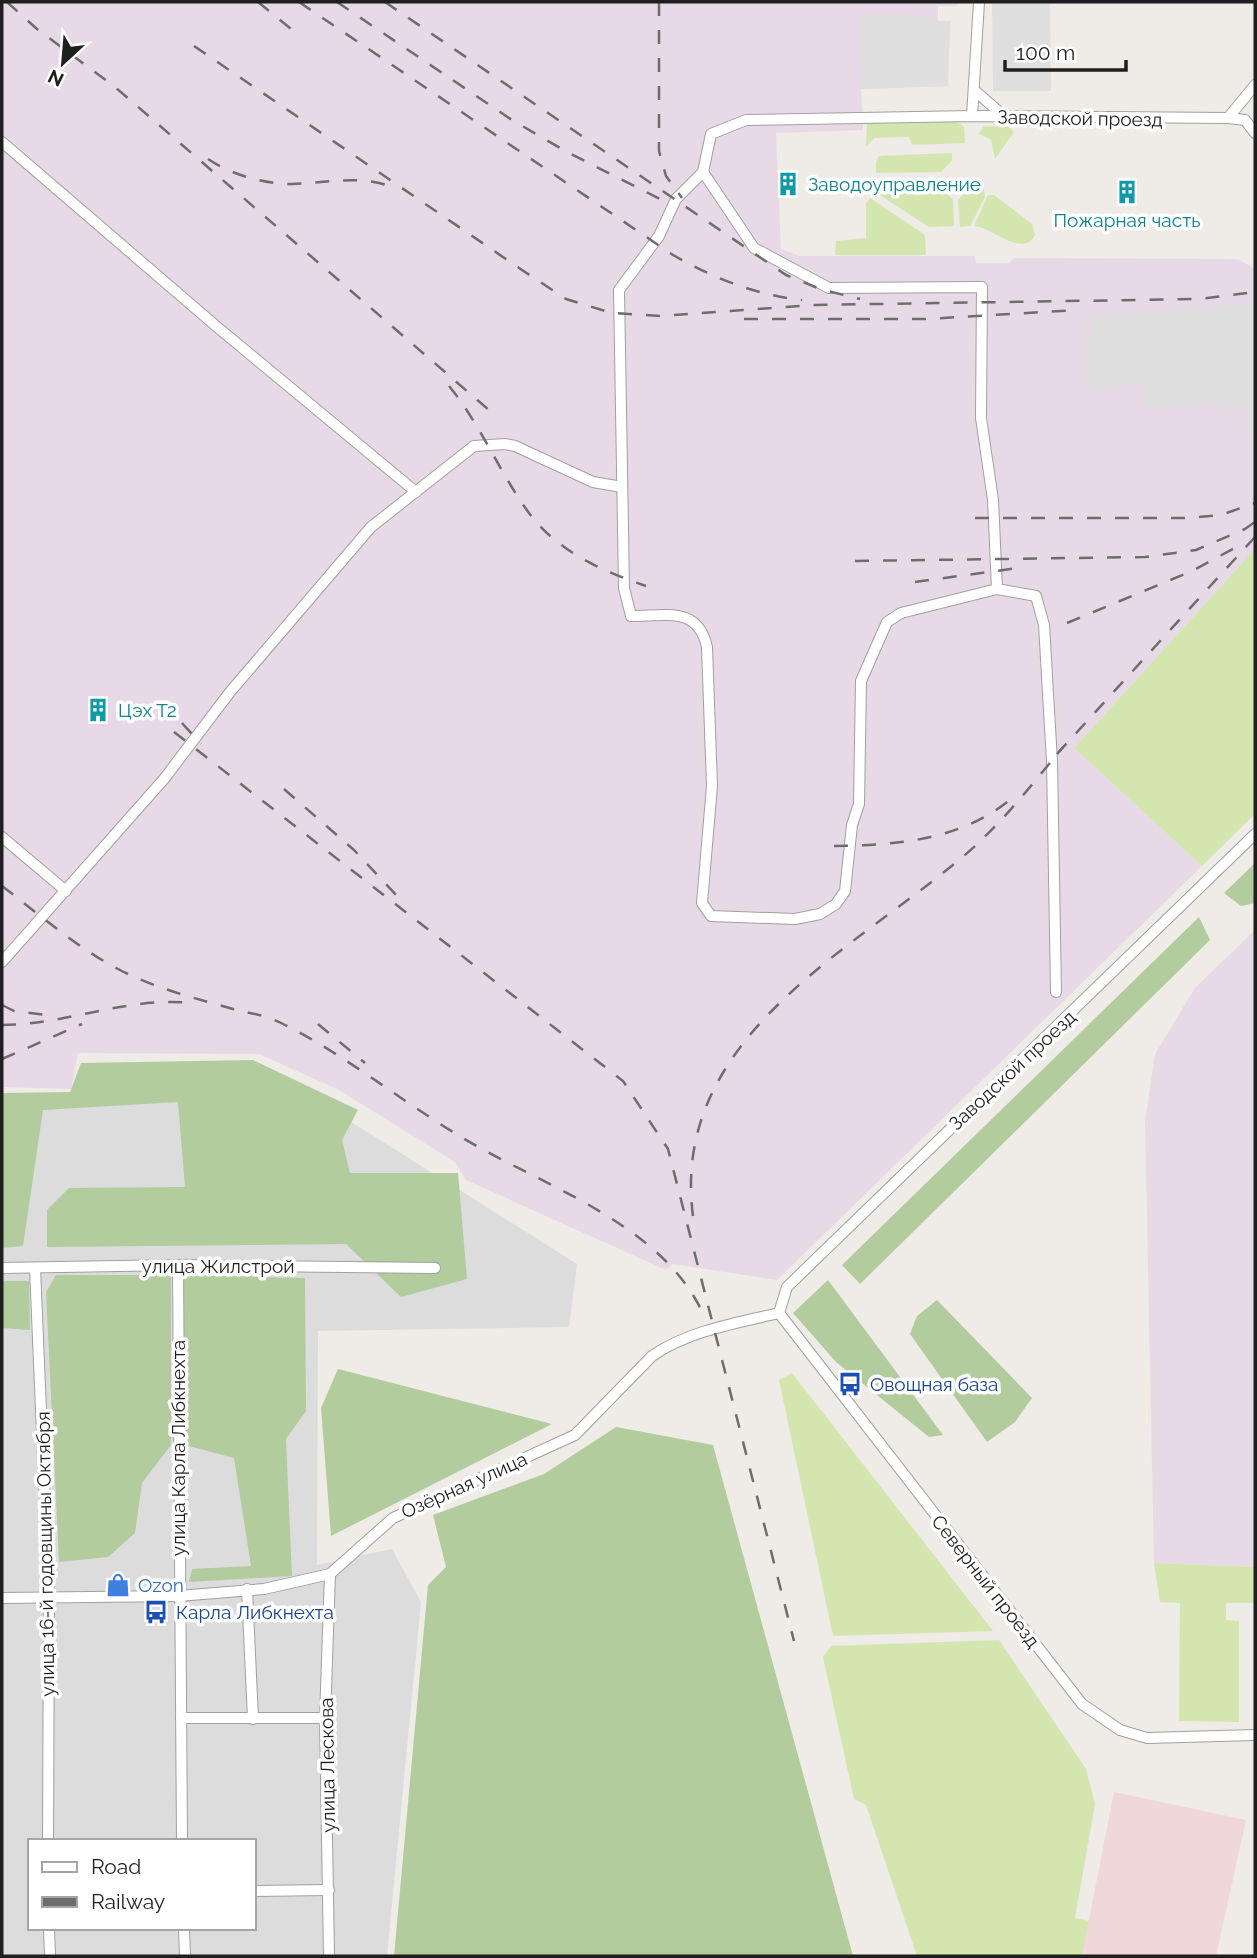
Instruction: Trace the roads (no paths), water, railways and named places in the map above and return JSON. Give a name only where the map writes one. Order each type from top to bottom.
[{"type":"street","name":"Заводской проезд","points":[[979,2],[972,116],[1228,118],[1245,120],[1255,133]]},
{"type":"street","points":[[1228,118],[1255,85]]},
{"type":"street","points":[[974,90],[1005,117]]},
{"type":"street","points":[[972,116],[746,121],[711,134],[703,172],[676,199],[659,236],[619,290],[624,588],[631,616],[689,617],[703,629],[712,786],[702,903],[711,916],[795,919],[820,914],[836,904],[845,891],[852,825],[859,804],[861,681],[887,622],[901,613],[997,589],[1036,596],[1044,625],[1052,761],[1056,992]]},
{"type":"street","points":[[2,142],[216,326],[416,492]]},
{"type":"street","points":[[703,172],[754,248],[829,288],[982,287],[981,418],[993,500],[997,589]]},
{"type":"street","points":[[2,962],[164,779],[230,692],[371,527],[474,446],[505,444],[593,482],[622,488]]},
{"type":"street","name":"Заводской проезд","points":[[779,1312],[787,1287],[1255,834]]},
{"type":"street","points":[[2,837],[66,891]]},
{"type":"street","name":"улица Жилстрой","points":[[2,1268],[178,1265],[435,1268]]},
{"type":"street","name":"улица Карла Либкнехта","points":[[178,1265],[178,1596],[182,1839]]},
{"type":"street","name":"улица 16-й годовщины Октября","points":[[35,1268],[49,1599],[48,1839]]},
{"type":"street","name":"Озёрная улица","points":[[2,1598],[178,1596],[264,1589],[330,1574],[393,1518],[575,1435],[652,1356],[667,1346],[714,1329],[779,1312]]},
{"type":"street","name":"Северный проезд","points":[[779,1312],[1082,1704],[1120,1730],[1147,1738],[1255,1735]]},
{"type":"street","name":"улица Лескова","points":[[329,1956],[325,1718],[330,1574]]},
{"type":"street","points":[[247,1589],[253,1719]]},
{"type":"street","points":[[181,1718],[325,1718]]},
{"type":"street","points":[[256,1891],[329,1890]]},
{"type":"street","points":[[49,1930],[50,1956]]},
{"type":"street","points":[[184,1930],[185,1956]]},
{"type":"railway","points":[[7,2],[37,29],[115,87],[497,417]]},
{"type":"railway","points":[[258,2],[301,37]]},
{"type":"railway","points":[[299,2],[673,255],[735,284],[802,300]]},
{"type":"railway","points":[[337,2],[512,120],[567,152],[666,202]]},
{"type":"railway","points":[[385,2],[786,275],[820,289],[860,299]]},
{"type":"railway","points":[[659,2],[659,151],[666,176],[682,198]]},
{"type":"railway","points":[[194,46],[566,299],[612,313],[661,316],[812,305],[1199,299],[1255,292]]},
{"type":"railway","points":[[208,159],[248,178],[270,182],[292,184],[357,180],[395,188]]},
{"type":"railway","points":[[744,319],[926,319],[1077,310]]},
{"type":"railway","points":[[449,386],[471,417],[518,497],[540,526],[582,558],[613,574],[646,586]]},
{"type":"railway","points":[[975,518],[1187,518],[1221,515],[1255,503]]},
{"type":"railway","points":[[855,561],[1145,557],[1196,550],[1255,522]]},
{"type":"railway","points":[[1057,754],[1255,537]]},
{"type":"railway","points":[[1067,623],[1192,571],[1242,544]]},
{"type":"railway","points":[[915,582],[1025,567]]},
{"type":"railway","points":[[182,723],[201,744]]},
{"type":"railway","points":[[174,732],[623,1081],[668,1149],[794,1641]]},
{"type":"railway","points":[[693,1216],[693,1154],[709,1100],[737,1051],[775,1008],[819,968],[974,847],[1014,806],[1063,747]]},
{"type":"railway","points":[[284,789],[354,850],[398,897]]},
{"type":"railway","points":[[834,846],[884,844],[931,837],[976,821],[1017,794]]},
{"type":"railway","points":[[2,886],[73,941],[118,969],[174,992],[262,1016],[303,1034],[458,1135],[597,1210],[630,1231],[661,1256],[686,1285],[705,1318]]},
{"type":"railway","points":[[2,1025],[49,1021],[145,1003],[192,1003]]},
{"type":"railway","points":[[2,1005],[14,1011],[46,1015]]},
{"type":"railway","points":[[2,1059],[82,1024]]},
{"type":"railway","points":[[318,1024],[365,1063]]},
{"type":"place","name":"Заводоуправление","points":[[788,184]]},
{"type":"place","name":"Пожарная часть","points":[[1127,192]]},
{"type":"place","name":"Цэх Т2","points":[[98,710]]},
{"type":"place","name":"Овощная база","points":[[850,1384]]},
{"type":"place","name":"Ozon","points":[[118,1585]]},
{"type":"place","name":"Карла Либкнехта","points":[[156,1612]]}]
